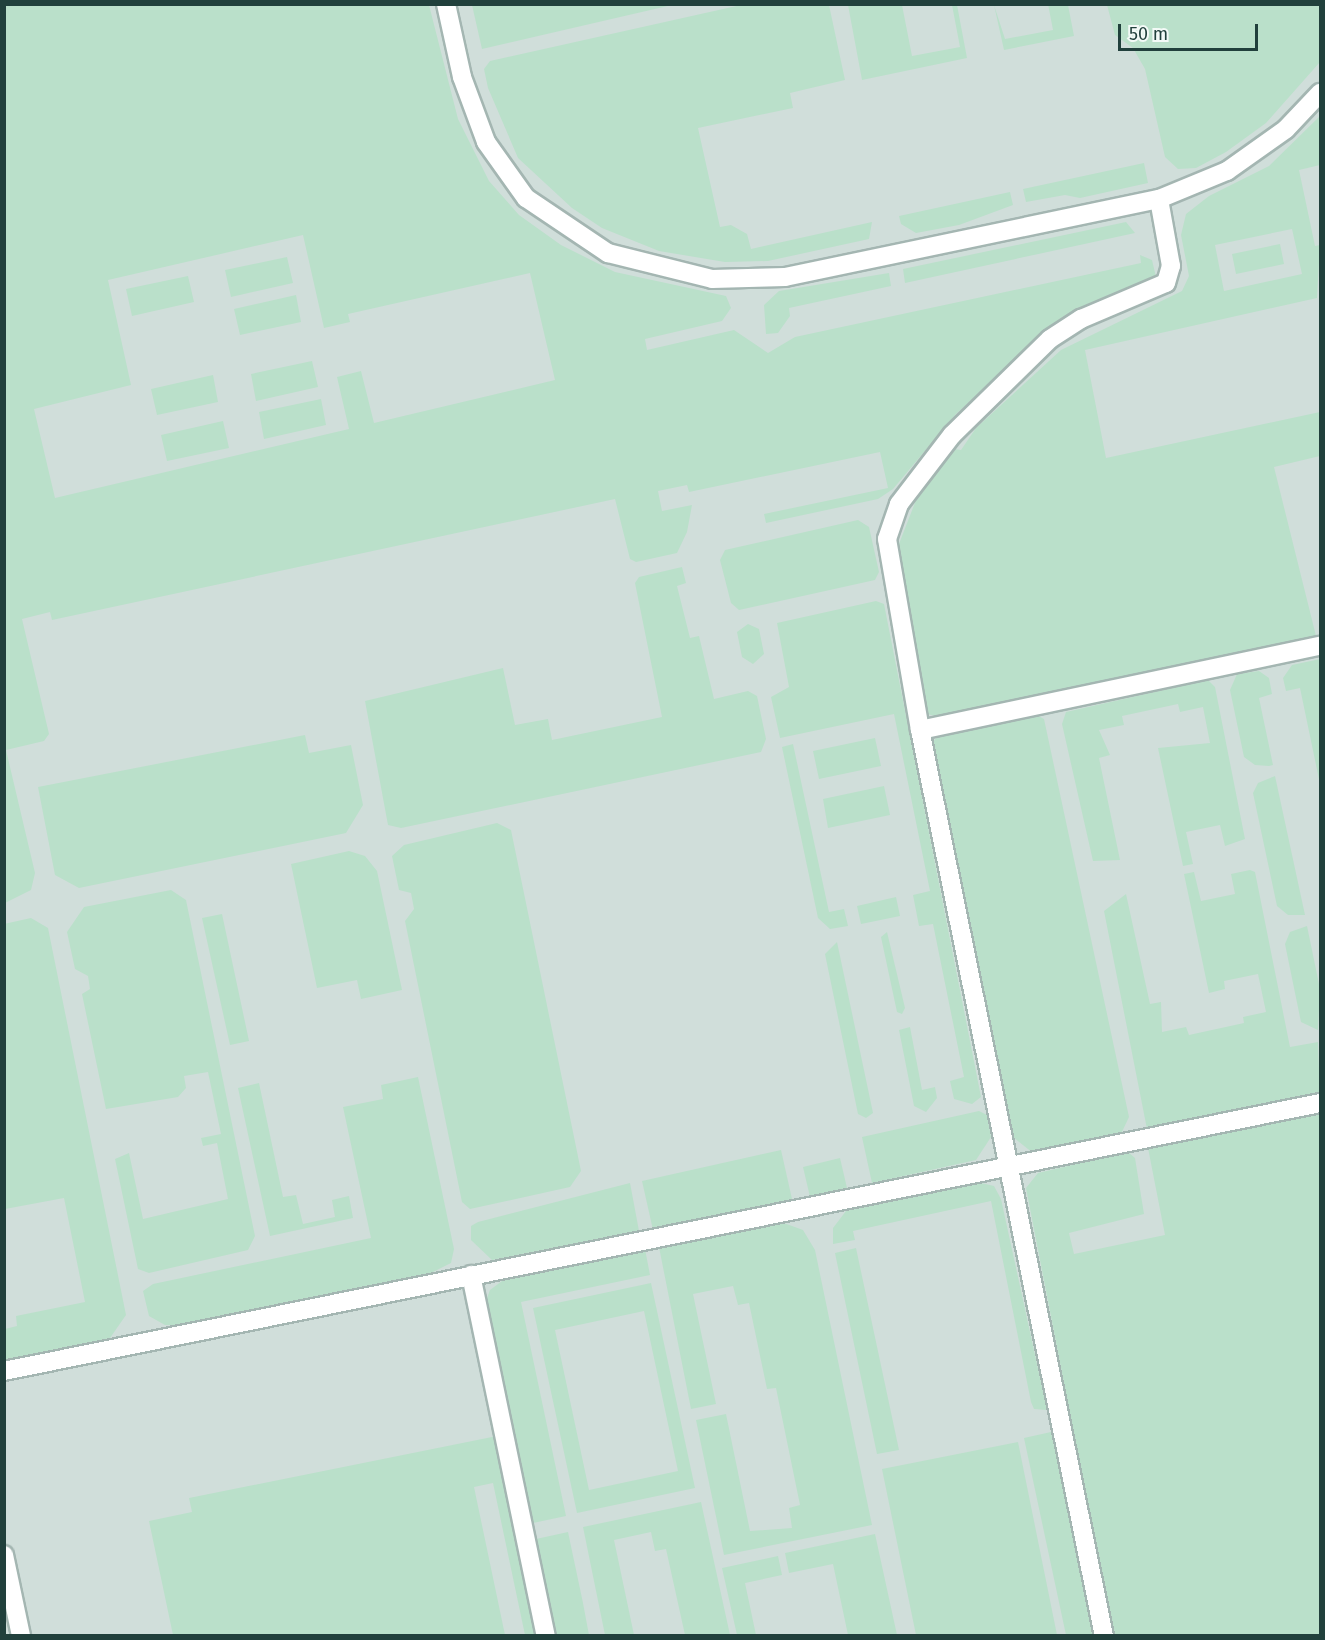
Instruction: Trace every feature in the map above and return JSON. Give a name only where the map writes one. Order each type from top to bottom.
[{"type":"street","points":[[446,4],[472,108],[504,173],[553,220],[608,253],[643,266],[712,279],[785,277],[1159,199],[1227,171],[1286,129],[1320,93]]},
{"type":"street","points":[[1104,1635],[920,730],[888,559],[891,520],[952,435],[1050,339],[1081,319],[1166,283],[1171,266],[1159,199]]},
{"type":"street","points":[[920,730],[1320,646]]},
{"type":"street","points":[[4,1371],[471,1275],[651,1244],[1320,1103]]},
{"type":"street","points":[[471,1275],[546,1635]]},
{"type":"street","points":[[4,1555],[21,1635]]},
{"type":"shaded area","points":[[5,5],[1320,5],[1320,1635],[5,1636]]},
{"type":"green space","points":[[472,4],[672,5],[482,49]]},
{"type":"green space","points":[[1048,4],[1068,5],[1074,36],[1004,50],[994,5],[1005,39],[1053,30]]},
{"type":"green space","points":[[5,5],[429,5],[458,119],[489,181],[519,215],[561,245],[615,272],[726,296],[731,308],[722,321],[645,339],[647,350],[734,330],[768,353],[795,337],[1141,263],[1140,255],[1152,260],[1156,277],[1052,326],[956,414],[893,489],[878,499],[766,523],[764,514],[888,488],[880,452],[689,492],[687,485],[658,491],[662,511],[692,505],[687,532],[677,553],[636,562],[630,559],[615,499],[52,620],[50,612],[22,619],[49,734],[44,741],[6,750],[35,873],[31,890],[5,903]],"holes":[[[303,235],[324,328],[350,322],[348,314],[530,273],[555,380],[374,423],[361,371],[337,377],[349,429],[55,498],[34,409],[131,385],[108,280]]]},
{"type":"green space","points":[[741,5],[829,5],[845,80],[790,93],[793,108],[698,128],[720,227],[731,225],[747,234],[751,249],[872,222],[869,239],[768,261],[725,262],[659,251],[602,228],[572,208],[518,158],[488,88],[484,69],[490,61]]},
{"type":"green space","points":[[848,5],[902,5],[912,56],[960,47],[952,5],[957,5],[967,58],[862,80]]},
{"type":"green space","points":[[1107,5],[1320,5],[1320,62],[1266,123],[1226,152],[1196,168],[1178,169],[1165,157],[1145,69],[1133,48],[1115,35]]},
{"type":"green space","points":[[1320,116],[1320,165],[1299,170],[1315,246],[1320,245],[1317,298],[1085,350],[1106,458],[1320,412],[1320,456],[1274,467],[1316,636],[939,717],[927,714],[897,549],[918,495],[954,449],[961,450],[976,428],[1061,350],[1182,291],[1189,276],[1181,235],[1186,214],[1209,196],[1269,166]],"holes":[[[1292,229],[1302,274],[1224,291],[1215,245]]]},
{"type":"green space","points":[[1144,163],[1148,183],[1080,198],[1065,195],[1026,202],[1023,189]]},
{"type":"green space","points":[[1010,192],[1013,205],[959,225],[916,233],[901,224],[899,216]]},
{"type":"green space","points":[[1126,222],[1135,233],[905,283],[903,269]]},
{"type":"green space","points":[[1280,244],[1284,264],[1236,274],[1232,254]]},
{"type":"green space","points":[[287,257],[293,283],[231,297],[225,270]]},
{"type":"green space","points":[[889,273],[891,286],[789,308],[790,316],[778,333],[766,334],[764,305],[779,291]]},
{"type":"green space","points":[[188,276],[194,302],[132,316],[126,289]]},
{"type":"green space","points":[[296,295],[301,322],[240,335],[234,309]]},
{"type":"green space","points":[[312,361],[318,387],[256,401],[251,374]]},
{"type":"green space","points":[[213,375],[218,402],[157,415],[151,389]]},
{"type":"green space","points":[[321,399],[326,425],[264,439],[259,412]]},
{"type":"green space","points":[[223,421],[229,448],[167,461],[161,435]]},
{"type":"green space","points":[[858,520],[869,527],[879,572],[875,580],[739,610],[731,603],[720,560],[725,550]]},
{"type":"green space","points":[[682,567],[686,583],[677,586],[690,638],[699,636],[714,699],[748,691],[757,696],[766,739],[761,752],[401,828],[388,825],[365,701],[503,668],[515,725],[548,719],[552,740],[662,717],[635,583],[639,577]]},
{"type":"green space","points":[[876,601],[884,604],[981,1097],[972,1104],[954,1099],[950,1081],[964,1077],[933,924],[919,926],[913,895],[930,891],[894,714],[780,738],[771,697],[789,687],[777,623]]},
{"type":"green space","points":[[748,624],[759,629],[764,654],[753,664],[742,657],[737,632]]},
{"type":"green space","points":[[1320,659],[1320,784],[1300,688],[1286,691],[1283,678],[1292,665]]},
{"type":"green space","points":[[1259,671],[1269,678],[1272,694],[1259,698],[1273,765],[1269,766],[1255,765],[1244,757],[1230,690],[1237,674]]},
{"type":"green space","points":[[1208,680],[1215,687],[1245,839],[1225,846],[1220,825],[1186,832],[1193,864],[1183,866],[1158,748],[1210,743],[1203,707],[1180,712],[1178,704],[1122,716],[1124,725],[1099,730],[1110,755],[1099,758],[1120,860],[1093,861],[1062,724],[1066,712]]},
{"type":"green space","points":[[1035,714],[1044,719],[1129,1117],[1120,1136],[1033,1153],[1008,1133],[930,745],[940,734]]},
{"type":"green space","points":[[305,735],[309,753],[351,745],[363,805],[346,833],[79,888],[55,875],[38,787]]},
{"type":"green space","points":[[875,738],[881,766],[819,779],[813,751]]},
{"type":"green space","points":[[793,744],[829,912],[844,909],[848,926],[830,929],[818,918],[782,747]]},
{"type":"green space","points":[[1275,776],[1305,915],[1288,915],[1277,906],[1253,793],[1258,783]]},
{"type":"green space","points":[[884,786],[890,815],[828,828],[823,799]]},
{"type":"green space","points":[[497,823],[511,830],[581,1171],[570,1187],[470,1209],[462,1202],[405,921],[414,909],[411,893],[399,890],[392,856],[404,845]]},
{"type":"green space","points":[[349,851],[365,856],[377,871],[402,990],[361,999],[357,980],[317,988],[291,864]]},
{"type":"green space","points":[[1250,870],[1255,872],[1290,1047],[1318,1042],[1320,1095],[1147,1129],[1104,911],[1126,894],[1150,1004],[1161,1002],[1162,1032],[1186,1027],[1189,1035],[1244,1023],[1243,1017],[1266,1012],[1258,974],[1224,981],[1225,989],[1209,993],[1184,874],[1194,872],[1201,901],[1235,894],[1231,874]]},
{"type":"green space","points":[[171,890],[186,900],[255,1236],[248,1250],[149,1273],[138,1269],[115,1159],[129,1153],[143,1219],[228,1199],[217,1143],[203,1146],[201,1138],[221,1134],[208,1072],[184,1076],[186,1088],[178,1097],[106,1109],[82,994],[90,989],[88,976],[75,969],[67,932],[84,907]]},
{"type":"green space","points":[[896,897],[900,916],[861,924],[857,906]]},
{"type":"green space","points":[[222,914],[249,1041],[230,1045],[202,918]]},
{"type":"green space","points":[[31,918],[48,928],[126,1315],[110,1338],[5,1362],[5,1329],[17,1326],[16,1316],[85,1302],[64,1198],[5,1209],[4,924]]},
{"type":"green space","points":[[1307,926],[1320,989],[1318,1030],[1301,1022],[1285,944],[1290,932]]},
{"type":"green space","points":[[887,932],[905,1008],[902,1014],[897,1012],[881,937]]},
{"type":"green space","points":[[837,942],[873,1113],[866,1118],[858,1114],[825,954]]},
{"type":"green space","points":[[910,1027],[922,1090],[935,1087],[937,1098],[926,1112],[914,1106],[899,1030]]},
{"type":"green space","points":[[418,1077],[454,1249],[451,1263],[425,1276],[181,1325],[165,1325],[149,1316],[143,1291],[153,1284],[371,1238],[343,1107],[383,1099],[381,1085]]},
{"type":"green space","points":[[259,1083],[283,1197],[296,1195],[303,1224],[335,1217],[332,1200],[349,1196],[353,1218],[270,1236],[238,1088]]},
{"type":"green space","points":[[1320,1110],[1320,1635],[1113,1635],[1026,1188],[1038,1173],[1128,1152],[1135,1158],[1144,1214],[1069,1233],[1074,1254],[1165,1235],[1148,1148]]},
{"type":"green space","points":[[979,1111],[987,1115],[991,1137],[976,1160],[872,1183],[862,1137]]},
{"type":"green space","points":[[781,1150],[792,1199],[653,1230],[642,1181]]},
{"type":"green space","points":[[840,1158],[847,1188],[810,1197],[803,1167]]},
{"type":"green space","points":[[630,1183],[639,1231],[492,1260],[471,1240],[471,1226],[478,1222]]},
{"type":"green space","points":[[981,1183],[994,1186],[1001,1199],[1047,1410],[1034,1409],[1031,1402],[991,1201],[853,1231],[855,1240],[833,1244],[833,1228],[846,1211]]},
{"type":"green space","points":[[781,1222],[803,1230],[815,1250],[872,1525],[724,1555],[696,1420],[726,1414],[750,1531],[792,1528],[789,1508],[800,1505],[776,1388],[767,1389],[749,1303],[738,1305],[733,1286],[693,1294],[716,1404],[691,1409],[659,1247]]},
{"type":"green space","points":[[856,1248],[899,1450],[877,1454],[835,1253]]},
{"type":"green space","points":[[645,1249],[650,1275],[521,1302],[566,1516],[533,1523],[486,1301],[490,1290],[506,1278]]},
{"type":"green space","points":[[651,1283],[695,1488],[577,1513],[533,1308]],"holes":[[[644,1311],[678,1471],[589,1490],[555,1330]]]},
{"type":"green space","points":[[1051,1432],[1094,1635],[1066,1635],[1024,1438]]},
{"type":"green space","points":[[497,1436],[538,1635],[525,1635],[493,1483],[474,1487],[505,1635],[173,1635],[149,1521],[192,1512],[189,1498]]},
{"type":"green space","points":[[1018,1442],[1057,1635],[916,1635],[882,1469]]},
{"type":"green space","points":[[701,1502],[730,1635],[685,1635],[666,1549],[655,1551],[651,1532],[614,1540],[634,1635],[605,1635],[583,1527]]},
{"type":"green space","points":[[568,1532],[589,1635],[556,1635],[536,1539]]},
{"type":"green space","points":[[875,1534],[897,1635],[848,1635],[833,1564],[789,1573],[785,1553]]},
{"type":"green space","points":[[778,1556],[782,1575],[745,1583],[756,1635],[737,1635],[722,1568]]}]
